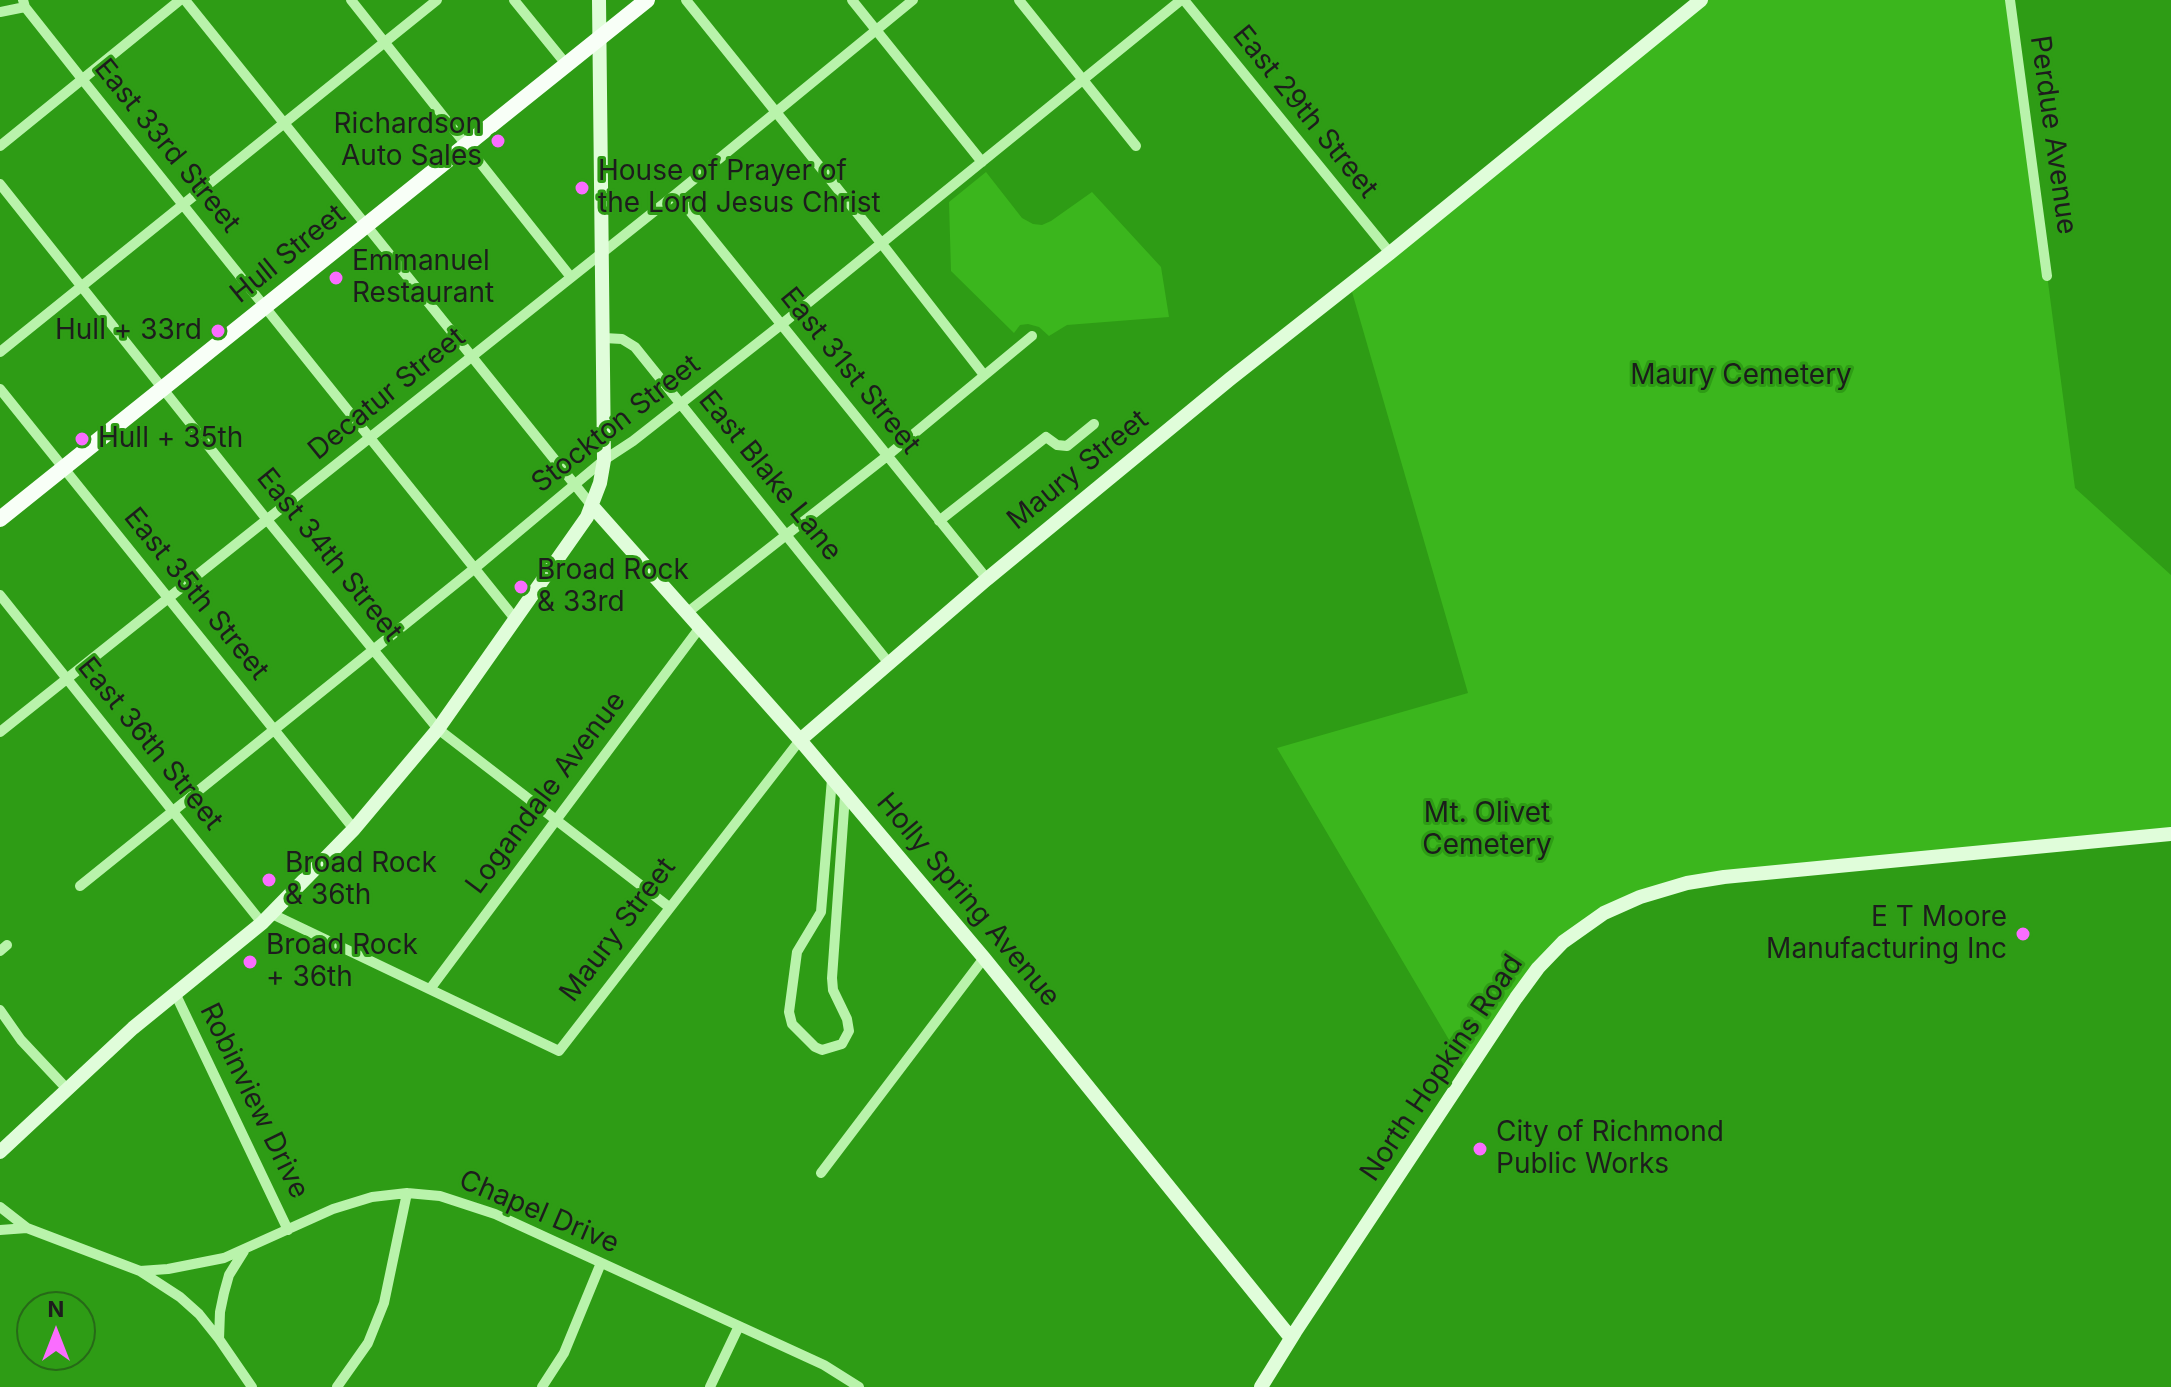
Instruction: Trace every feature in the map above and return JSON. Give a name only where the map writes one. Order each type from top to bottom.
[{"type":"main road","points":[[0,1152],[175,993],[267,918],[354,829],[438,729],[580,528],[592,506],[604,460],[599,0]]},
{"type":"main road","name":"Hull Street","points":[[0,519],[647,0]]},
{"type":"main road","name":"Maury Street","points":[[800,740],[888,662],[1230,379],[1701,0]]},
{"type":"main road","name":"Holly Spring Avenue","points":[[592,506],[800,740],[984,958],[1291,1338]]},
{"type":"main road","name":"North Hopkins Road","points":[[1261,1387],[1531,978],[1570,935],[1604,913],[1654,893],[1724,877],[2171,834]]},
{"type":"street","points":[[0,146],[182,0],[592,506]]},
{"type":"street","points":[[351,0],[570,276]]},
{"type":"street","points":[[0,352],[437,0]]},
{"type":"street","points":[[514,0],[566,64]]},
{"type":"street","points":[[686,0],[984,375]]},
{"type":"street","points":[[852,0],[982,162]]},
{"type":"street","name":"Decatur Street","points":[[0,732],[676,194],[913,0]]},
{"type":"street","points":[[1019,0],[1136,146]]},
{"type":"street","name":"Stockton Street","points":[[80,886],[475,568],[604,460],[782,324],[1183,0]]},
{"type":"street","name":"East 29th Street","points":[[1183,0],[1390,253]]},
{"type":"street","name":"Perdue Avenue","points":[[2010,0],[2047,276]]},
{"type":"street","points":[[0,12],[24,4]]},
{"type":"street","name":"East 33rd Street","points":[[24,4],[516,620]]},
{"type":"street","name":"East 34th Street","points":[[0,184],[438,729],[669,907]]},
{"type":"street","name":"East 31st Street","points":[[676,194],[987,579]]},
{"type":"street","points":[[688,612],[887,456],[1032,336]]},
{"type":"street","name":"East Blake Lane","points":[[604,338],[622,339],[635,347],[888,662]]},
{"type":"street","name":"East 35th Street","points":[[0,389],[354,829]]},
{"type":"street","points":[[939,521],[1046,437],[1057,445],[1067,446],[1094,424]]},
{"type":"street","name":"East 36th Street","points":[[0,595],[173,811],[267,918],[430,989],[559,1051]]},
{"type":"street","name":"Logandale Avenue","points":[[430,989],[701,626]]},
{"type":"street","name":"Maury Street","points":[[559,1051],[800,740]]},
{"type":"street","points":[[832,779],[821,912],[797,952],[789,1012],[792,1024],[822,1050],[837,1048],[849,1031],[847,1019],[833,990],[832,978],[845,795]]},
{"type":"street","points":[[821,1173],[984,958]]},
{"type":"street","name":"Robinview Drive","points":[[175,993],[288,1230]]},
{"type":"street","points":[[0,1010],[21,1040],[67,1089]]},
{"type":"street","points":[[337,1387],[368,1343],[384,1303],[407,1193]]},
{"type":"street","name":"Chapel Drive","points":[[140,1271],[202,1263],[244,1251],[352,1202],[407,1193],[440,1196],[495,1214],[824,1365],[859,1387]]},
{"type":"street","points":[[0,1207],[27,1228],[140,1271],[180,1297],[199,1314],[252,1387]]},
{"type":"street","points":[[0,1230],[27,1228]]},
{"type":"street","points":[[219,1339],[220,1312],[229,1275],[244,1251]]},
{"type":"street","points":[[542,1387],[564,1353],[601,1263]]},
{"type":"street","points":[[710,1387],[739,1326]]},
{"type":"green space","name":"Maury Cemetery","points":[[1703,0],[2011,0],[2075,488],[2171,575],[2171,831],[1737,876],[1647,897],[1568,939],[1468,1072],[1277,748],[1468,693],[1350,285]]},
{"type":"green space","points":[[986,172],[1022,218],[1033,224],[1042,225],[1051,221],[1092,192],[1161,267],[1169,317],[1067,325],[1049,336],[1039,327],[1028,324],[1020,325],[1014,333],[951,271],[949,202]]},
{"type":"place","name":"Richardson Auto Sales","points":[[498,141]]},
{"type":"place","name":"House of Prayer of the Lord Jesus Christ","points":[[582,188]]},
{"type":"place","name":"Emmanuel Restaurant","points":[[336,278]]},
{"type":"place","name":"Hull + 33rd","points":[[218,331]]},
{"type":"place","name":"Hull + 35th","points":[[82,439]]},
{"type":"place","name":"Broad Rock & 33rd","points":[[521,587]]},
{"type":"place","name":"Broad Rock & 36th","points":[[269,880]]},
{"type":"place","name":"E T Moore Manufacturing Inc","points":[[2023,934]]},
{"type":"place","name":"Broad Rock + 36th","points":[[250,962]]},
{"type":"place","name":"City of Richmond Public Works","points":[[1480,1149]]},
{"type":"park label","name":"Mt. Olivet Cemetery","points":[[1487,830]]}]
